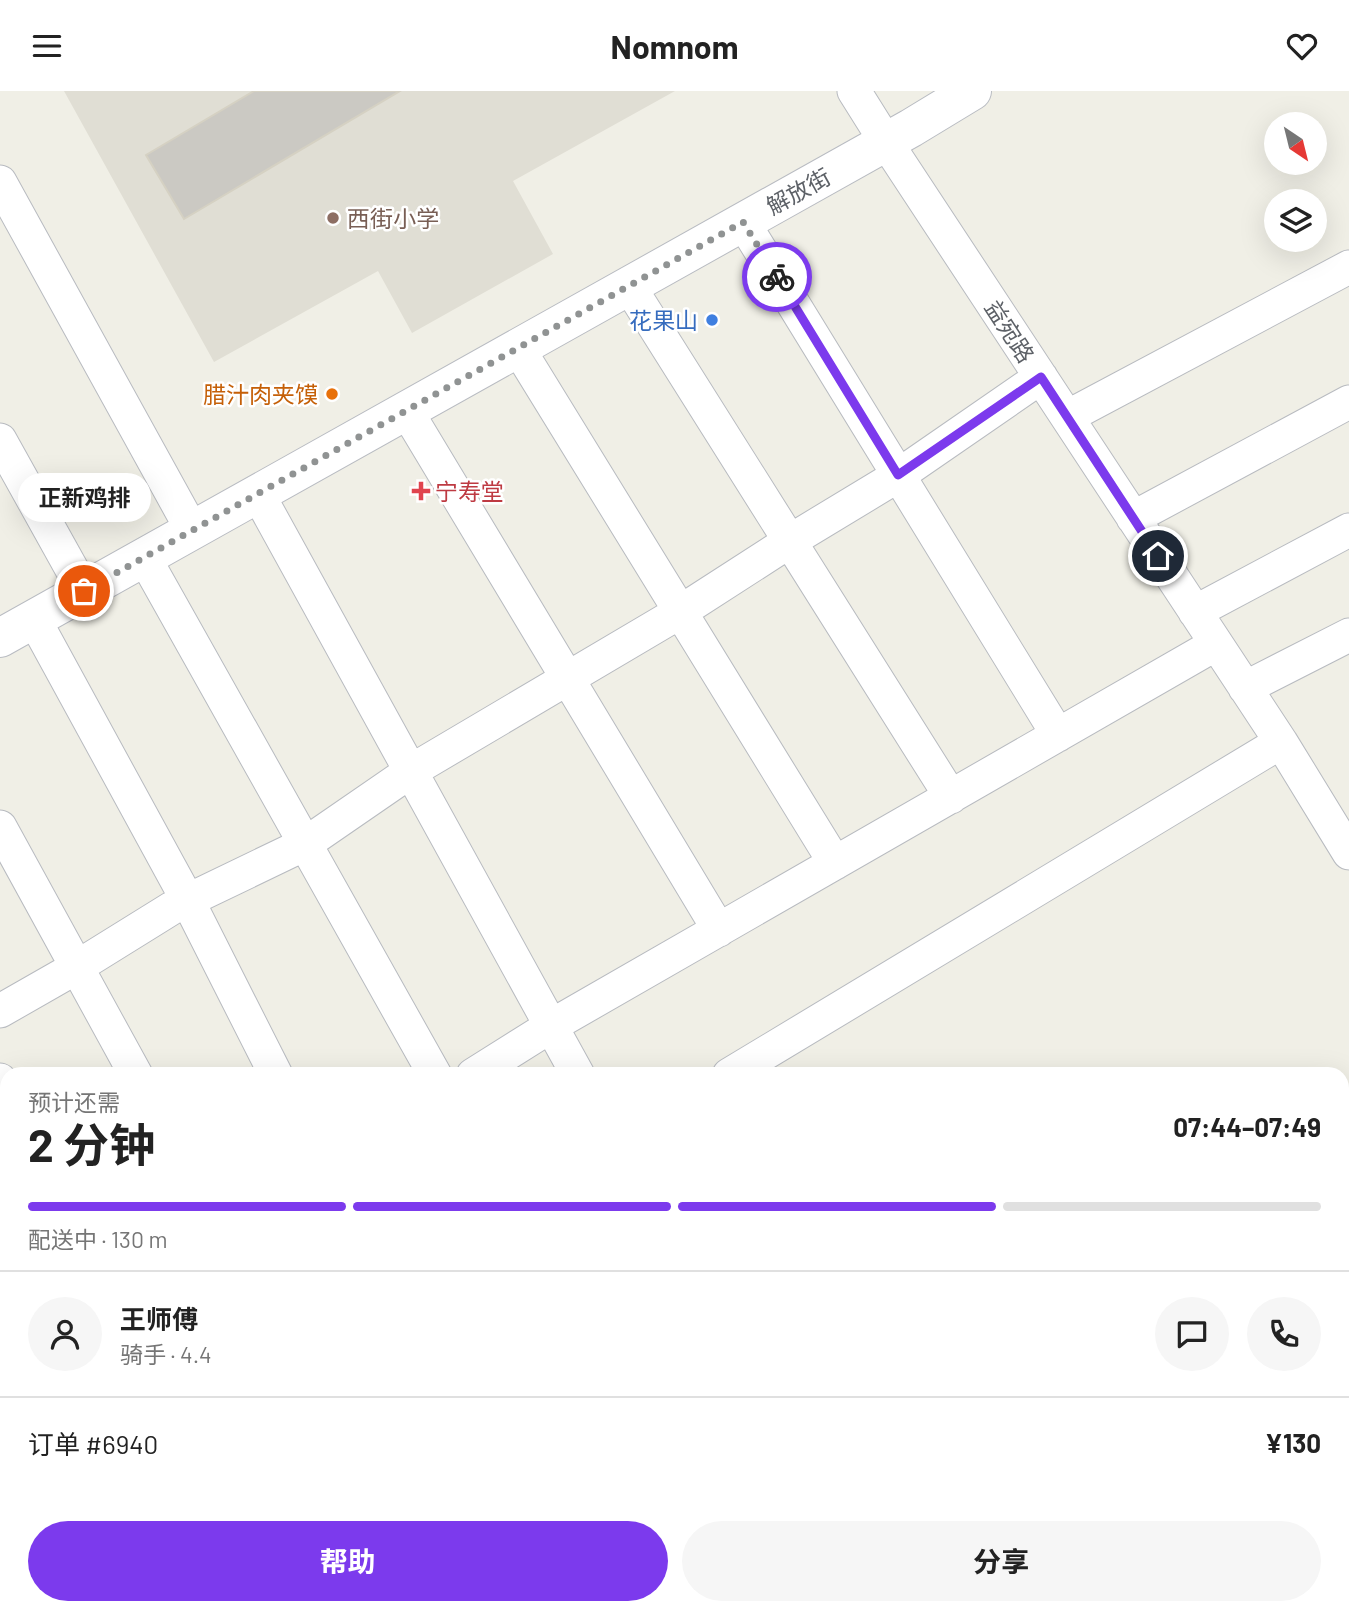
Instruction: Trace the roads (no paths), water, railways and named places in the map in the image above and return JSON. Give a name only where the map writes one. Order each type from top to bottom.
[{"type":"main road","points":[[79,581],[881,134],[933,91]]},
{"type":"main road","name":"解放街","points":[[0,638],[17,616],[79,581],[145,557],[187,521],[258,494],[743,222],[881,134],[972,91]]},
{"type":"street","name":"益宛路","points":[[854,91],[1281,743],[1349,853]]},
{"type":"street","points":[[0,182],[187,521]]},
{"type":"street","points":[[743,222],[1058,735]]},
{"type":"street","points":[[1067,417],[1349,267]]},
{"type":"street","points":[[629,286],[951,797]]},
{"type":"street","points":[[517,348],[835,863]]},
{"type":"street","points":[[0,1011],[172,908],[306,844],[411,771],[680,612],[898,475],[1041,377]]},
{"type":"street","points":[[1133,518],[1349,402]]},
{"type":"street","points":[[405,410],[719,930]]},
{"type":"street","points":[[0,440],[79,581]]},
{"type":"street","points":[[258,494],[574,1067]]},
{"type":"street","points":[[1195,612],[1349,530]]},
{"type":"street","points":[[145,557],[431,1067]]},
{"type":"street","points":[[17,616],[188,901],[272,1067]]},
{"type":"street","points":[[1245,688],[1349,635]]},
{"type":"street","points":[[486,1067],[551,1026],[1216,645]]},
{"type":"street","points":[[743,1067],[1281,743]]},
{"type":"street","points":[[0,827],[132,1067]]},
{"type":"place","name":"西街小学","points":[[333,218]]},
{"type":"place","name":"花果山","points":[[712,320]]},
{"type":"place","name":"腊汁肉夹馍","points":[[332,394]]},
{"type":"place","name":"宁寿堂","points":[[421,491]]},
{"type":"place","name":"正新鸡排","points":[[84,591]]}]
